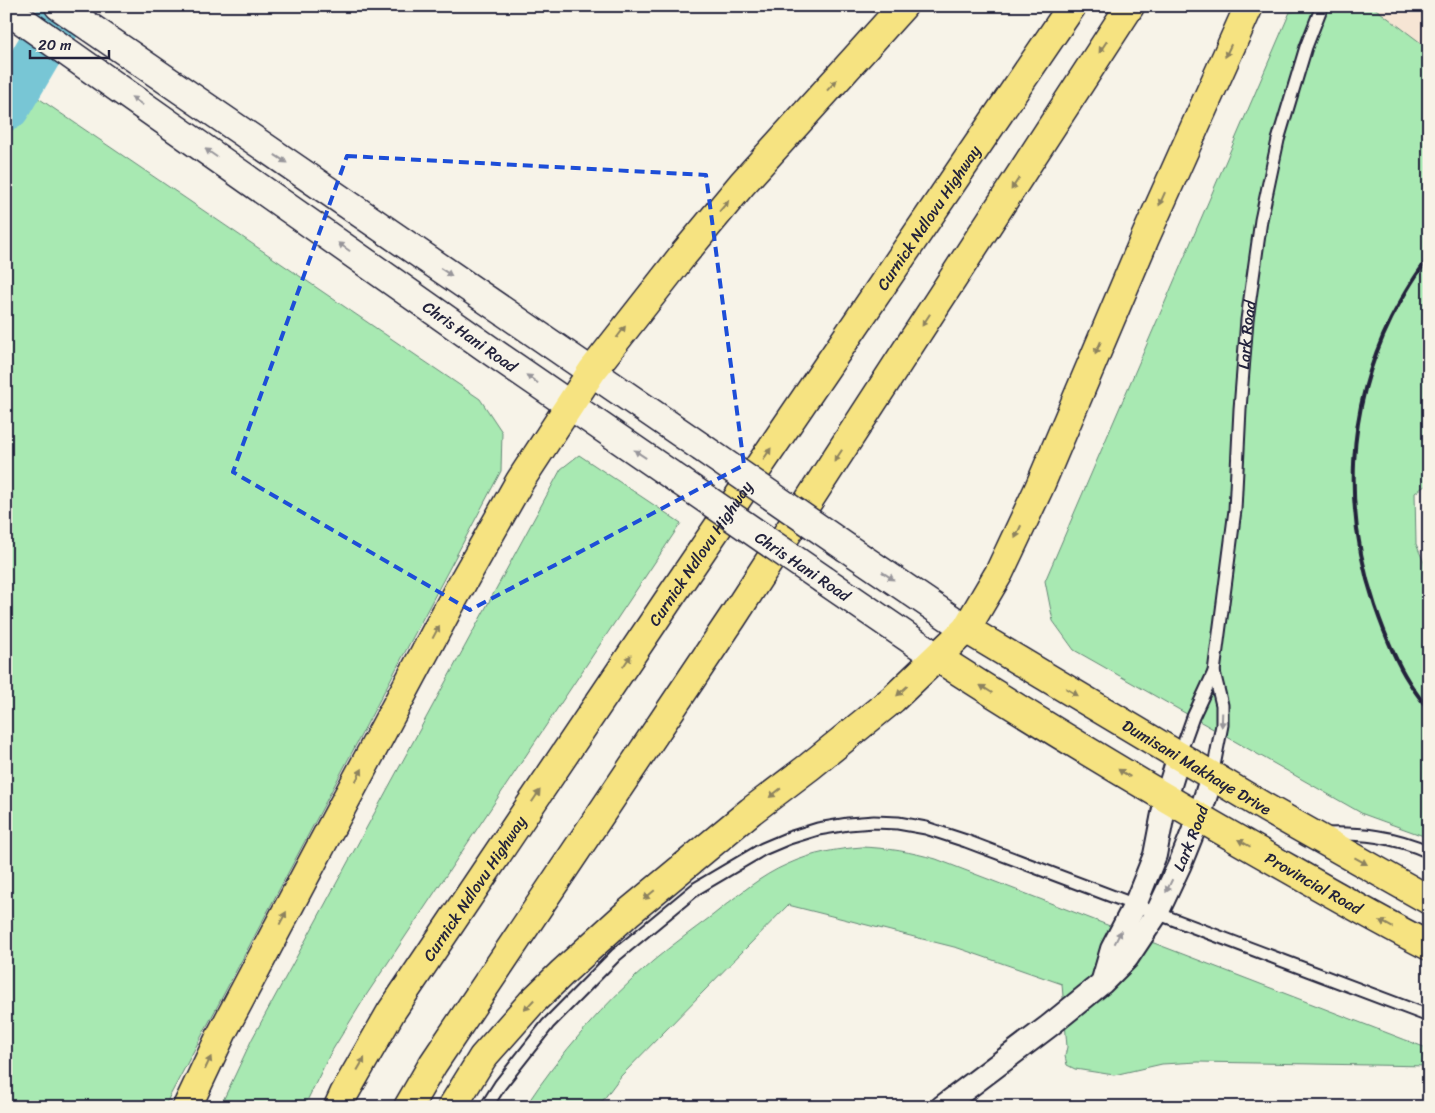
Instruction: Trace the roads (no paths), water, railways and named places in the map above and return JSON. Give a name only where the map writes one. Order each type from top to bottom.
[{"type":"main road","points":[[59,6],[966,629]]},
{"type":"main road","points":[[188,1107],[227,1024],[456,594],[520,481],[592,371],[677,262],[742,184],[903,6]]},
{"type":"main road","name":"Curnick Ndlovu Highway","points":[[338,1107],[397,1004],[677,587],[1072,6]]},
{"type":"main road","points":[[408,1107],[433,1064],[733,618],[1130,6]]},
{"type":"main road","points":[[452,1107],[483,1057],[531,1003],[629,912],[751,811],[894,699],[966,629],[999,573],[1039,488],[1141,247],[1249,6]]},
{"type":"main road","name":"Chris Hani Road","points":[[6,9],[570,406],[938,658]]},
{"type":"main road","name":"Dumisani Makhaye Drive","points":[[966,629],[1212,776],[1429,900]]},
{"type":"main road","points":[[938,658],[1199,817]]},
{"type":"main road","name":"Provincial Road","points":[[1199,817],[1372,916],[1429,946]]},
{"type":"street","name":"Lark Road","points":[[1102,983],[1112,949],[1135,905],[1155,855],[1166,798],[1179,756]]},
{"type":"street","name":"Lark Road","points":[[942,1107],[1049,1026],[1102,983],[1127,958],[1156,913],[1180,864],[1199,817],[1212,776]]},
{"type":"lane","name":"Lark Road","points":[[1179,756],[1193,717],[1214,672],[1235,510],[1247,320],[1261,220],[1278,140],[1306,47],[1322,6]]},
{"type":"lane","name":"Lark Road","points":[[1212,776],[1222,725],[1222,705],[1214,672]]},
{"type":"lane","points":[[486,1107],[548,1024],[616,955],[698,888],[763,849],[789,838],[848,824],[898,823],[926,828],[966,841],[1429,1016]]},
{"type":"lane","points":[[1312,834],[1360,834],[1386,837],[1429,852]]},
{"type":"waterway","points":[[6,107],[45,41],[69,6]]},
{"type":"railway","points":[[1429,258],[1399,303],[1376,354],[1365,389],[1354,461],[1354,497],[1358,534],[1375,606],[1399,664],[1429,710]]}]
